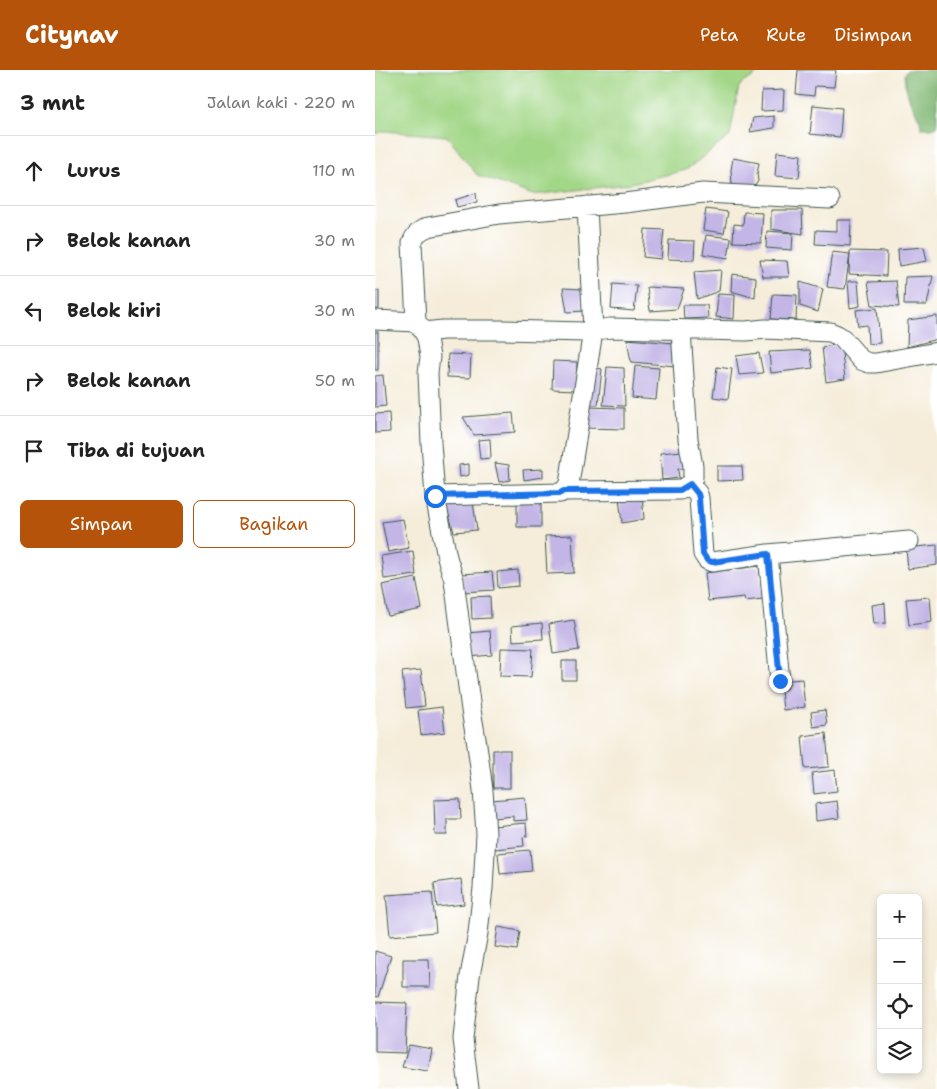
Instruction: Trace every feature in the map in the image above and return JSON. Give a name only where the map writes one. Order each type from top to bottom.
[{"type":"street","points":[[469,1089],[463,1039],[483,888],[486,834],[484,798],[454,580],[447,557],[435,496],[428,374],[430,357],[427,338],[420,327],[412,242],[414,237],[421,230],[428,227],[484,216],[703,193],[830,199]]},
{"type":"street","points":[[564,491],[569,484],[593,331],[587,206]]},
{"type":"street","points":[[375,320],[443,330],[585,332],[610,328],[746,331],[765,329],[830,332],[842,338],[861,360],[869,363],[937,352]]},
{"type":"street","points":[[435,496],[560,493],[564,491],[680,490],[690,484],[693,477],[693,466],[688,439],[681,330]]},
{"type":"street","points":[[690,484],[699,498],[703,554],[707,560],[712,562],[768,554],[909,541]]},
{"type":"street","points":[[768,554],[780,681]]},
{"type":"green space","points":[[375,70],[763,70],[739,86],[730,136],[686,170],[628,184],[533,195],[477,175],[447,136],[384,131],[375,134]]},
{"type":"green space","points":[[907,70],[937,70],[937,126],[921,128],[920,120],[910,101],[905,84],[904,74]]},
{"type":"building","points":[[798,70],[836,70],[834,87],[815,86],[814,96],[796,94]]},
{"type":"building","points":[[784,90],[783,110],[761,111],[762,91]]},
{"type":"building","points":[[813,105],[842,108],[840,137],[810,134]]},
{"type":"building","points":[[774,116],[774,128],[750,132],[753,118]]},
{"type":"building","points":[[777,152],[801,155],[799,178],[775,176]]},
{"type":"building","points":[[733,158],[759,163],[758,181],[752,191],[732,184],[731,170]]},
{"type":"building","points":[[476,193],[477,202],[457,207],[455,200]]},
{"type":"building","points":[[706,209],[728,212],[724,233],[703,230]]},
{"type":"building","points":[[771,210],[802,210],[803,234],[771,229]]},
{"type":"building","points":[[744,212],[763,213],[761,243],[733,242],[734,224],[743,225]]},
{"type":"building","points":[[837,220],[851,220],[850,246],[815,244],[816,230],[837,231]]},
{"type":"building","points":[[645,229],[664,230],[661,259],[643,257]]},
{"type":"building","points":[[767,231],[793,233],[792,250],[766,248]]},
{"type":"building","points":[[706,235],[731,238],[728,258],[703,254]]},
{"type":"building","points":[[669,240],[695,241],[694,260],[668,259]]},
{"type":"building","points":[[924,247],[927,261],[899,266],[898,249]]},
{"type":"building","points":[[850,251],[887,252],[886,276],[849,274]]},
{"type":"building","points":[[832,252],[850,254],[845,289],[827,287]]},
{"type":"building","points":[[760,260],[787,261],[789,277],[763,277]]},
{"type":"building","points":[[721,270],[719,291],[697,299],[694,272]]},
{"type":"building","points":[[732,274],[756,277],[755,298],[731,291]]},
{"type":"building","points":[[933,276],[927,305],[904,305],[905,277]]},
{"type":"building","points":[[848,281],[858,281],[860,306],[850,308]]},
{"type":"building","points":[[896,281],[899,307],[872,305],[868,282]]},
{"type":"building","points":[[800,282],[823,289],[818,312],[800,306]]},
{"type":"building","points":[[613,284],[637,286],[634,311],[611,309]]},
{"type":"building","points":[[647,287],[684,289],[677,309],[650,311]]},
{"type":"building","points":[[563,288],[581,289],[584,311],[567,312]]},
{"type":"building","points":[[375,291],[379,291],[379,309],[375,309]]},
{"type":"building","points":[[718,294],[735,295],[734,319],[716,317]]},
{"type":"building","points":[[773,294],[797,295],[796,320],[771,319]]},
{"type":"building","points":[[683,305],[707,305],[708,318],[684,319]]},
{"type":"building","points":[[877,308],[880,343],[868,344],[867,325],[858,326],[856,310]]},
{"type":"building","points":[[937,316],[937,339],[907,347],[908,320]]},
{"type":"building","points":[[375,332],[378,332],[378,370],[375,370]]},
{"type":"building","points":[[627,339],[674,343],[676,366],[631,362]]},
{"type":"building","points":[[841,344],[845,379],[826,382],[822,347]]},
{"type":"building","points":[[810,350],[813,368],[771,373],[769,352]]},
{"type":"building","points":[[759,353],[763,373],[739,375],[736,356]]},
{"type":"building","points":[[448,354],[471,355],[470,378],[447,377]]},
{"type":"building","points":[[553,361],[577,362],[576,390],[552,389]]},
{"type":"building","points":[[635,366],[659,368],[656,400],[632,398]]},
{"type":"building","points":[[592,367],[602,369],[598,405],[586,405]]},
{"type":"building","points":[[607,367],[624,368],[625,406],[603,405]]},
{"type":"building","points":[[717,367],[732,369],[728,399],[713,397]]},
{"type":"building","points":[[383,375],[386,406],[375,407],[375,376]]},
{"type":"building","points":[[585,407],[624,408],[624,429],[584,428]]},
{"type":"building","points":[[389,413],[390,432],[375,433],[375,414]]},
{"type":"building","points":[[513,413],[515,432],[474,435],[463,417]]},
{"type":"building","points":[[490,439],[491,458],[480,459],[478,440]]},
{"type":"building","points":[[682,451],[684,469],[678,469],[679,478],[662,480],[660,453]]},
{"type":"building","points":[[495,463],[509,465],[510,480],[499,482]]},
{"type":"building","points":[[469,464],[469,475],[460,477],[459,465]]},
{"type":"building","points":[[717,466],[742,466],[743,480],[717,481]]},
{"type":"building","points":[[543,469],[543,477],[524,480],[523,470]]},
{"type":"building","points":[[642,496],[644,519],[622,523],[619,498]]},
{"type":"building","points":[[517,501],[541,501],[541,527],[517,527]]},
{"type":"building","points":[[445,502],[473,502],[477,530],[454,532]]},
{"type":"building","points":[[403,519],[409,548],[388,552],[382,522]]},
{"type":"building","points":[[572,535],[574,573],[547,574],[545,536]]},
{"type":"building","points":[[937,545],[937,565],[908,569],[906,548]]},
{"type":"building","points":[[413,551],[416,575],[384,579],[381,556]]},
{"type":"building","points":[[759,566],[763,599],[745,601],[744,597],[708,601],[705,573]]},
{"type":"building","points":[[518,570],[519,586],[498,588],[497,572]]},
{"type":"building","points":[[492,572],[494,590],[464,592],[462,574]]},
{"type":"building","points":[[416,578],[422,609],[388,616],[382,585]]},
{"type":"building","points":[[490,596],[491,618],[472,619],[471,597]]},
{"type":"building","points":[[930,597],[932,622],[909,625],[906,599]]},
{"type":"building","points":[[885,603],[886,623],[874,624],[872,605]]},
{"type":"building","points":[[574,620],[579,650],[553,654],[549,624]]},
{"type":"building","points":[[542,623],[543,639],[513,641],[512,626]]},
{"type":"building","points":[[490,631],[492,655],[469,657],[467,633]]},
{"type":"building","points":[[501,648],[533,649],[531,677],[500,676]]},
{"type":"building","points":[[562,661],[576,661],[576,680],[562,680]]},
{"type":"building","points":[[421,670],[425,706],[406,708],[402,672]]},
{"type":"building","points":[[802,679],[805,707],[783,710],[780,681]]},
{"type":"building","points":[[442,707],[445,732],[421,735],[418,710]]},
{"type":"building","points":[[825,710],[827,725],[813,727],[811,712]]},
{"type":"building","points":[[826,733],[829,767],[805,769],[802,736]]},
{"type":"building","points":[[493,750],[510,750],[510,788],[493,788]]},
{"type":"building","points":[[835,770],[837,791],[814,794],[812,773]]},
{"type":"building","points":[[525,797],[527,820],[513,821],[513,816],[494,818],[492,800]]},
{"type":"building","points":[[460,799],[461,819],[447,819],[447,835],[435,835],[434,800]]},
{"type":"building","points":[[837,801],[839,818],[816,821],[815,804]]},
{"type":"building","points":[[526,823],[527,836],[523,837],[524,846],[495,849],[493,826]]},
{"type":"building","points":[[530,850],[532,871],[500,874],[498,853]]},
{"type":"building","points":[[461,879],[464,904],[437,907],[434,883]]},
{"type":"building","points":[[432,892],[436,932],[390,936],[386,895]]},
{"type":"building","points":[[498,927],[520,931],[517,950],[495,947]]},
{"type":"building","points":[[375,951],[391,956],[378,997],[375,996]]},
{"type":"building","points":[[403,959],[429,959],[430,987],[403,987]]},
{"type":"building","points":[[375,1002],[407,1003],[405,1053],[375,1052]]},
{"type":"building","points":[[409,1045],[432,1049],[428,1071],[402,1067]]},
{"type":"route","points":[[435,496],[560,493],[564,491],[680,490],[690,484],[699,498],[703,554],[707,560],[712,562],[768,554],[780,681]]}]
